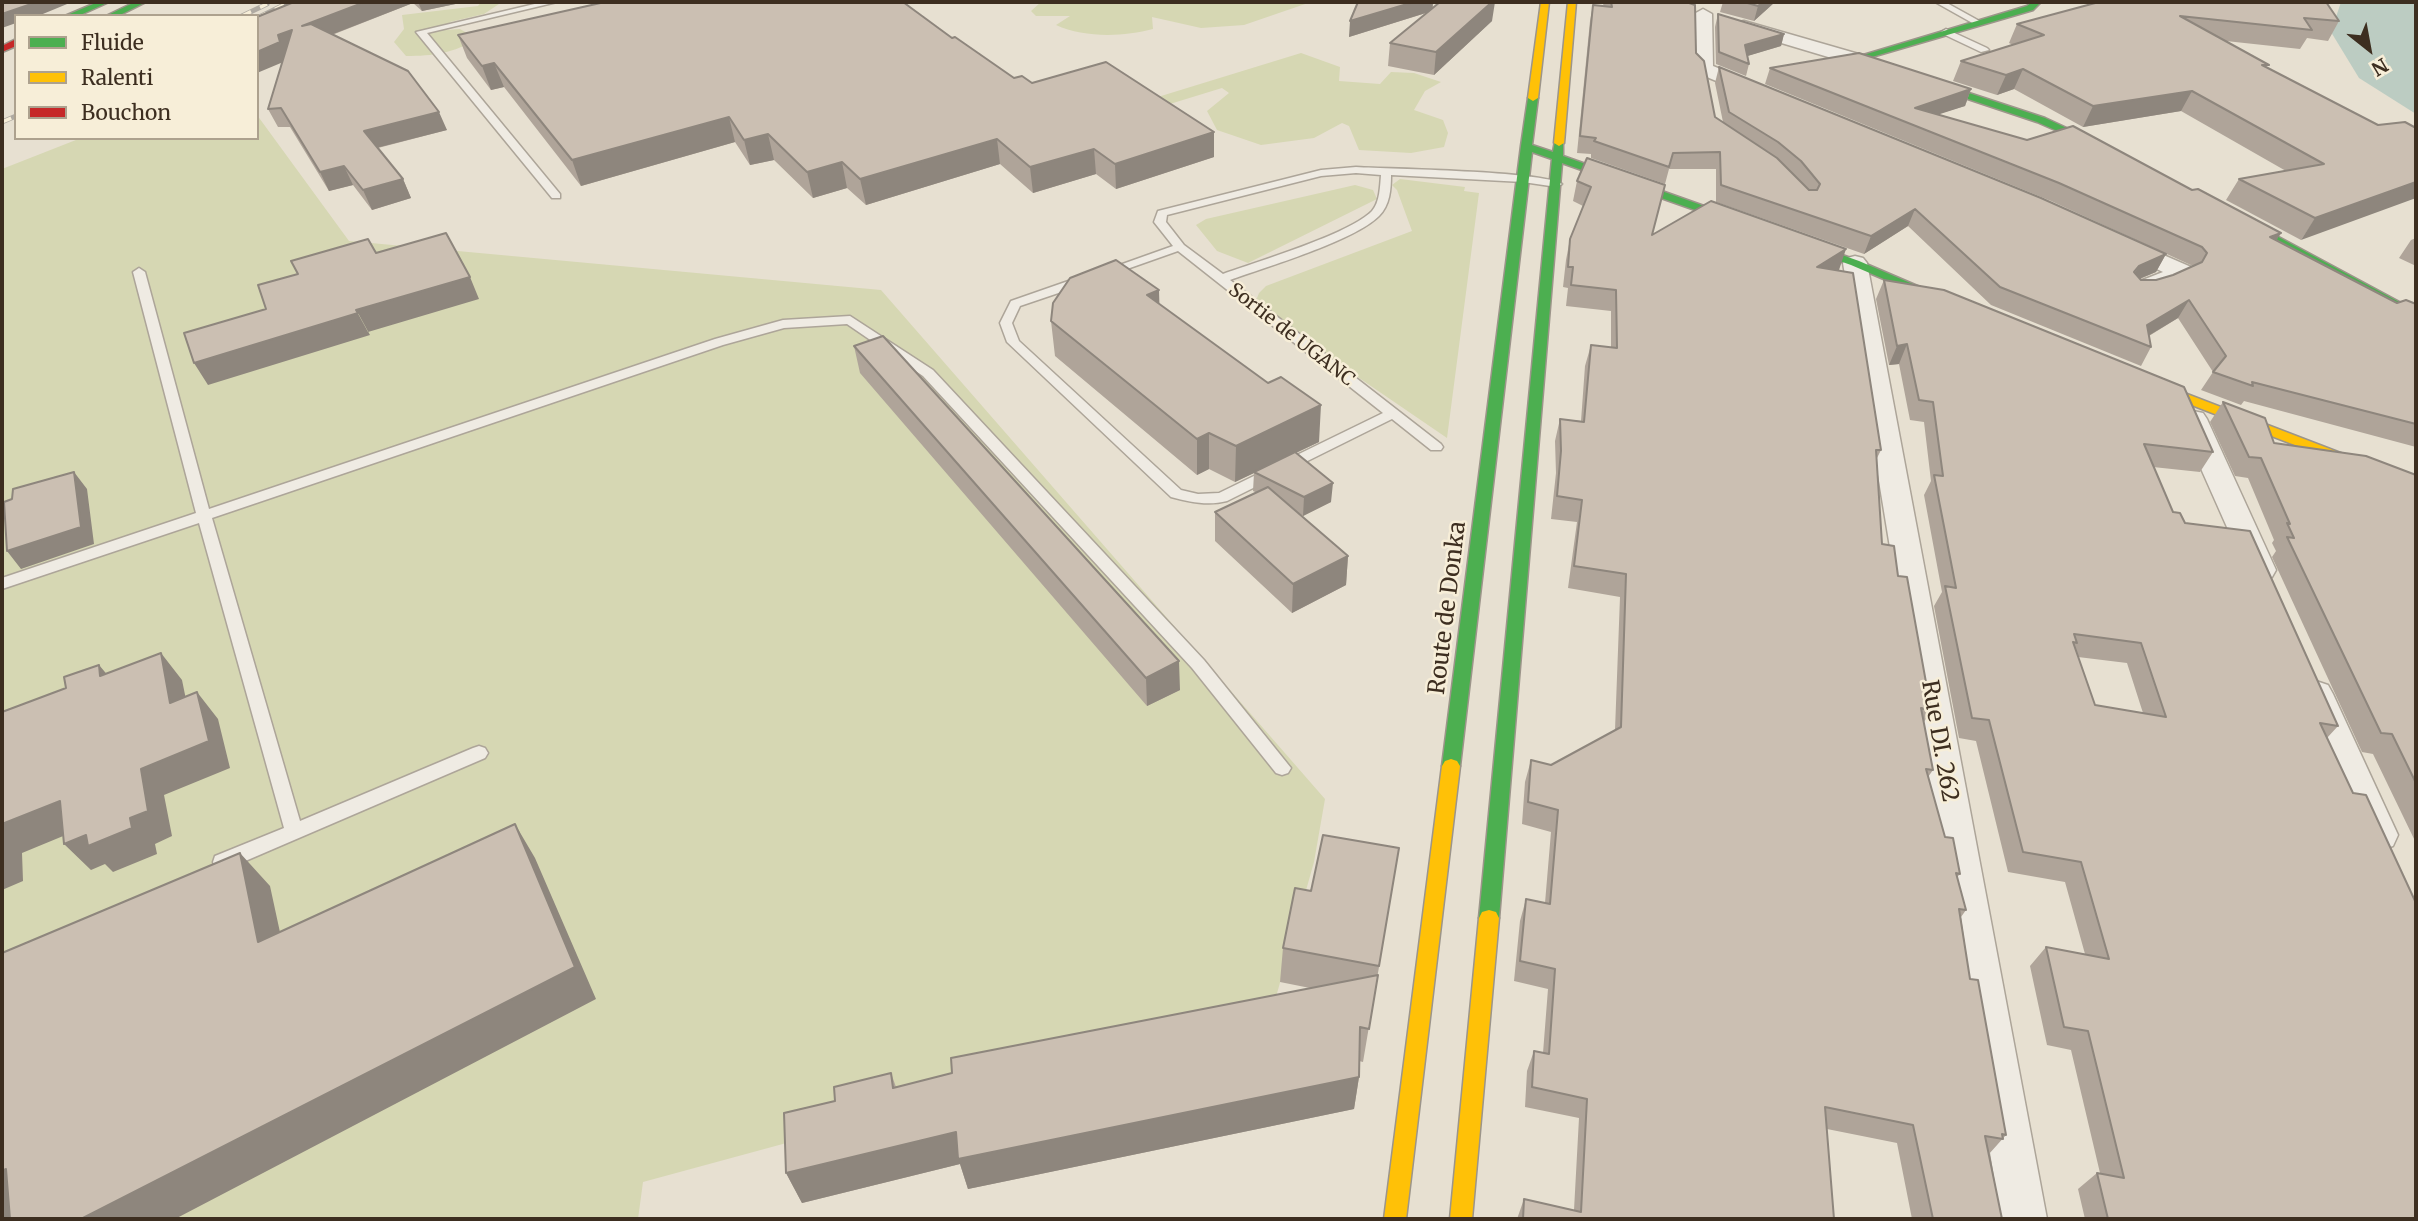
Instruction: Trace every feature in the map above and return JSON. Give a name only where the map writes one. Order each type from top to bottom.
[{"type":"main road","points":[[74,14],[105,2]]},
{"type":"main road","points":[[83,14],[110,2]]},
{"type":"main road","points":[[115,14],[142,2]]},
{"type":"main road","name":"Route de Donka","points":[[1395,1219],[1545,2]]},
{"type":"main road","points":[[1461,1219],[1569,60],[1572,2]]},
{"type":"main road","points":[[1855,59],[2030,8],[2037,2]]},
{"type":"main road","points":[[1855,59],[1882,68]]},
{"type":"main road","points":[[1907,76],[2041,120],[2129,161]]},
{"type":"main road","points":[[1526,146],[1855,263],[1968,310]]},
{"type":"main road","points":[[2213,206],[2416,316]]},
{"type":"main road","points":[[2120,372],[2416,487]]},
{"type":"street","points":[[1681,8],[1855,59]]},
{"type":"street","points":[[1716,18],[1705,76],[1779,100]]},
{"type":"street","points":[[2100,234],[2183,272],[2139,290]]},
{"type":"street","name":"Rue DI. 262","points":[[1855,263],[2024,1219]]},
{"type":"street","points":[[2183,397],[2274,600]]},
{"type":"street","points":[[2302,663],[2393,865]]},
{"type":"lane","points":[[553,2],[421,32],[556,196]]},
{"type":"lane","points":[[1939,2],[1979,23]]},
{"type":"lane","points":[[1946,32],[1984,50]]},
{"type":"lane","name":"Sortie de UGANC","points":[[1386,172],[1356,170],[1321,173],[1162,213],[1160,222],[1180,247],[1436,447]]},
{"type":"lane","points":[[1221,279],[1353,228],[1375,214],[1385,198],[1386,172],[1523,179],[1557,184]]},
{"type":"lane","points":[[1180,247],[1015,304],[1006,323],[1013,342],[1176,494],[1198,499],[1222,498],[1391,414]]},
{"type":"lane","points":[[139,272],[204,516],[294,830]]},
{"type":"lane","points":[[2,584],[339,468],[719,342],[783,324],[850,320],[928,373],[1198,664],[1282,768]]},
{"type":"lane","points":[[205,869],[479,754]]},
{"type":"green space","points":[[481,2],[502,2],[484,14],[450,22],[446,30],[460,29],[477,39],[460,48],[443,53],[406,56],[394,42],[404,29],[402,15],[478,6]]},
{"type":"green space","points":[[1041,2],[1311,2],[1244,25],[1201,28],[1152,17],[1153,29],[1104,35],[1079,32],[1056,25],[1070,16],[1036,16],[1031,11]]},
{"type":"green space","points":[[1301,53],[1340,67],[1339,81],[1380,84],[1391,72],[1414,73],[1441,82],[1425,91],[1414,110],[1443,120],[1448,133],[1444,147],[1411,153],[1359,150],[1349,126],[1342,123],[1314,138],[1261,145],[1217,130],[1207,111],[1229,93],[1222,88],[1134,115],[1122,108]]},
{"type":"green space","points":[[259,118],[349,241],[881,290],[1325,799],[1314,862],[1272,1011],[643,1182],[638,1219],[2,1219],[2,169],[76,140],[259,140]]},
{"type":"green space","points":[[1400,179],[1465,187],[1464,191],[1479,193],[1447,438],[1264,313],[1255,303],[1266,286],[1412,231],[1397,190],[1392,185]]},
{"type":"green space","points":[[1355,185],[1373,190],[1377,199],[1248,263],[1217,251],[1196,225],[1206,219]]},
{"type":"shaded area","points":[[2341,2],[2416,2],[2416,114],[2359,78],[2331,32]]},
{"type":"building","points":[[2,2],[37,2],[2,14]]},
{"type":"building","points":[[294,2],[365,2],[302,26],[311,24],[408,71],[439,112],[364,131],[403,179],[363,190],[344,166],[320,172],[281,108],[268,109],[292,30],[278,35],[280,42],[259,51],[259,16]]},
{"type":"building","points":[[605,2],[903,2],[1014,78],[1022,76],[1032,83],[1106,62],[1214,132],[1115,164],[1094,149],[1030,167],[997,139],[860,179],[842,162],[807,172],[768,134],[744,140],[729,117],[572,160],[494,63],[482,66],[458,35]]},
{"type":"building","points":[[1358,2],[1414,2],[1350,21]]},
{"type":"building","points":[[1440,2],[1492,2],[1436,52],[1390,43]]},
{"type":"building","points":[[1611,2],[1686,2],[1695,5],[1696,53],[1704,61],[1715,117],[1777,158],[1809,190],[1817,190],[1820,184],[1801,161],[1778,142],[1729,112],[1719,67],[2041,198],[2166,254],[2139,266],[2134,272],[2141,280],[2156,280],[2173,275],[2202,262],[2207,253],[2202,247],[2059,183],[1770,68],[1859,53],[1971,89],[1915,108],[2027,140],[2073,126],[2192,190],[2198,189],[2281,233],[2270,237],[2397,303],[2406,300],[2416,304],[2416,424],[2252,382],[2253,386],[2213,372],[2226,356],[2189,300],[2147,325],[2151,347],[2000,287],[1915,209],[1871,236],[1721,185],[1720,152],[1673,153],[1669,167],[1594,141],[1596,138],[1580,136],[1593,5],[1612,7]]},
{"type":"building","points":[[1744,2],[1763,2],[1758,6]]},
{"type":"building","points":[[2099,2],[2326,2],[2339,21],[2304,18],[2312,30],[2180,16],[2269,65],[2262,65],[2378,125],[2405,122],[2416,128],[2416,182],[2315,218],[2239,179],[2324,164],[2192,91],[2093,106],[2023,69],[2006,75],[1961,61],[2044,35],[2017,24]]},
{"type":"building","points":[[1718,14],[1784,34],[1745,45],[1749,64],[1719,52]]},
{"type":"building","points":[[1587,158],[1665,185],[1652,235],[1711,201],[1846,249],[1817,267],[1853,273],[1881,450],[1876,450],[1882,544],[1894,546],[1898,576],[1907,577],[1931,710],[1921,708],[1933,770],[1926,769],[1945,837],[1953,838],[1960,874],[1956,873],[1966,910],[1959,909],[1970,979],[1978,980],[2006,1135],[2002,1134],[2003,1139],[1985,1136],[2002,1219],[1933,1219],[1913,1125],[1825,1107],[1834,1219],[1523,1219],[1524,1199],[1581,1212],[1587,1099],[1532,1087],[1534,1051],[1549,1054],[1555,969],[1520,961],[1526,899],[1550,904],[1558,810],[1528,802],[1531,760],[1551,765],[1621,727],[1626,574],[1574,566],[1582,500],[1557,496],[1561,451],[1560,419],[1584,422],[1591,345],[1617,348],[1616,290],[1571,285],[1573,267],[1568,267],[1570,239],[1591,187],[1577,181]]},
{"type":"building","points":[[446,233],[470,277],[356,310],[358,313],[194,363],[184,333],[266,309],[258,285],[298,274],[291,261],[368,239],[376,253]]},
{"type":"building","points":[[1116,260],[1159,290],[1147,295],[1268,383],[1281,377],[1321,405],[1236,446],[1209,433],[1197,439],[1051,321],[1053,303],[1070,278]]},
{"type":"building","points":[[1884,280],[1944,290],[2184,387],[2213,452],[2144,444],[2173,512],[2180,513],[2185,523],[2250,531],[2338,726],[2320,723],[2353,793],[2366,795],[2416,903],[2416,1219],[2108,1219],[2097,1173],[2124,1178],[2088,1031],[2064,1027],[2046,947],[2109,959],[2081,862],[2023,852],[1989,720],[1972,718],[1945,586],[1956,588],[1934,475],[1943,476],[1933,402],[1919,400],[1907,344],[1897,346]],"holes":[[[2074,634],[2141,643],[2166,717],[2095,705],[2073,642],[2077,643]]]},
{"type":"building","points":[[883,336],[1179,661],[1146,678],[854,346]]},
{"type":"building","points":[[2223,402],[2265,418],[2274,443],[2366,456],[2416,475],[2416,783],[2392,734],[2381,733],[2287,537],[2294,538],[2261,458],[2249,457]]},
{"type":"building","points":[[1295,452],[1333,483],[1304,497],[1254,472]]},
{"type":"building","points":[[74,472],[81,527],[7,551],[4,502],[12,499],[13,489]]},
{"type":"building","points":[[1268,487],[1348,556],[1293,584],[1215,512]]},
{"type":"building","points":[[161,653],[170,703],[197,692],[209,741],[141,769],[148,811],[130,818],[132,828],[88,846],[86,835],[64,844],[60,801],[2,824],[2,712],[66,688],[64,677],[99,665],[100,676]]},
{"type":"building","points":[[515,824],[575,967],[81,1219],[10,1219],[6,1169],[2,1171],[2,953],[240,853],[258,942]]},
{"type":"building","points":[[1323,835],[1399,848],[1379,966],[1283,948],[1295,888],[1311,891]]},
{"type":"building","points":[[1378,975],[1369,1029],[1360,1027],[1359,1077],[958,1159],[956,1132],[786,1173],[784,1113],[835,1101],[834,1087],[891,1073],[893,1088],[952,1073],[951,1058]]},
{"type":"railway","points":[[259,17],[290,2]]},
{"type":"railway","points":[[246,14],[267,4]]},
{"type":"railway","points":[[2,122],[14,117]]},
{"type":"traffic: fast","points":[[74,14],[105,2]]},
{"type":"traffic: fast","points":[[115,14],[142,2]]},
{"type":"traffic: fast","points":[[1855,59],[2030,8],[2037,2]]},
{"type":"traffic: fast","points":[[1920,80],[2041,120],[2109,150]]},
{"type":"traffic: fast","points":[[1451,766],[1533,98]]},
{"type":"traffic: fast","points":[[1489,918],[1559,143]]},
{"type":"traffic: fast","points":[[1526,146],[1855,263],[1951,303]]},
{"type":"traffic: fast","points":[[2230,215],[2416,316]]},
{"type":"traffic: slow","points":[[1533,98],[1545,2]]},
{"type":"traffic: slow","points":[[1559,143],[1572,2]]},
{"type":"traffic: slow","points":[[2140,380],[2416,487]]},
{"type":"traffic: slow","points":[[1395,1219],[1451,766]]},
{"type":"traffic: slow","points":[[1461,1219],[1489,918]]},
{"type":"traffic: jam","points":[[2,49],[14,43]]}]
